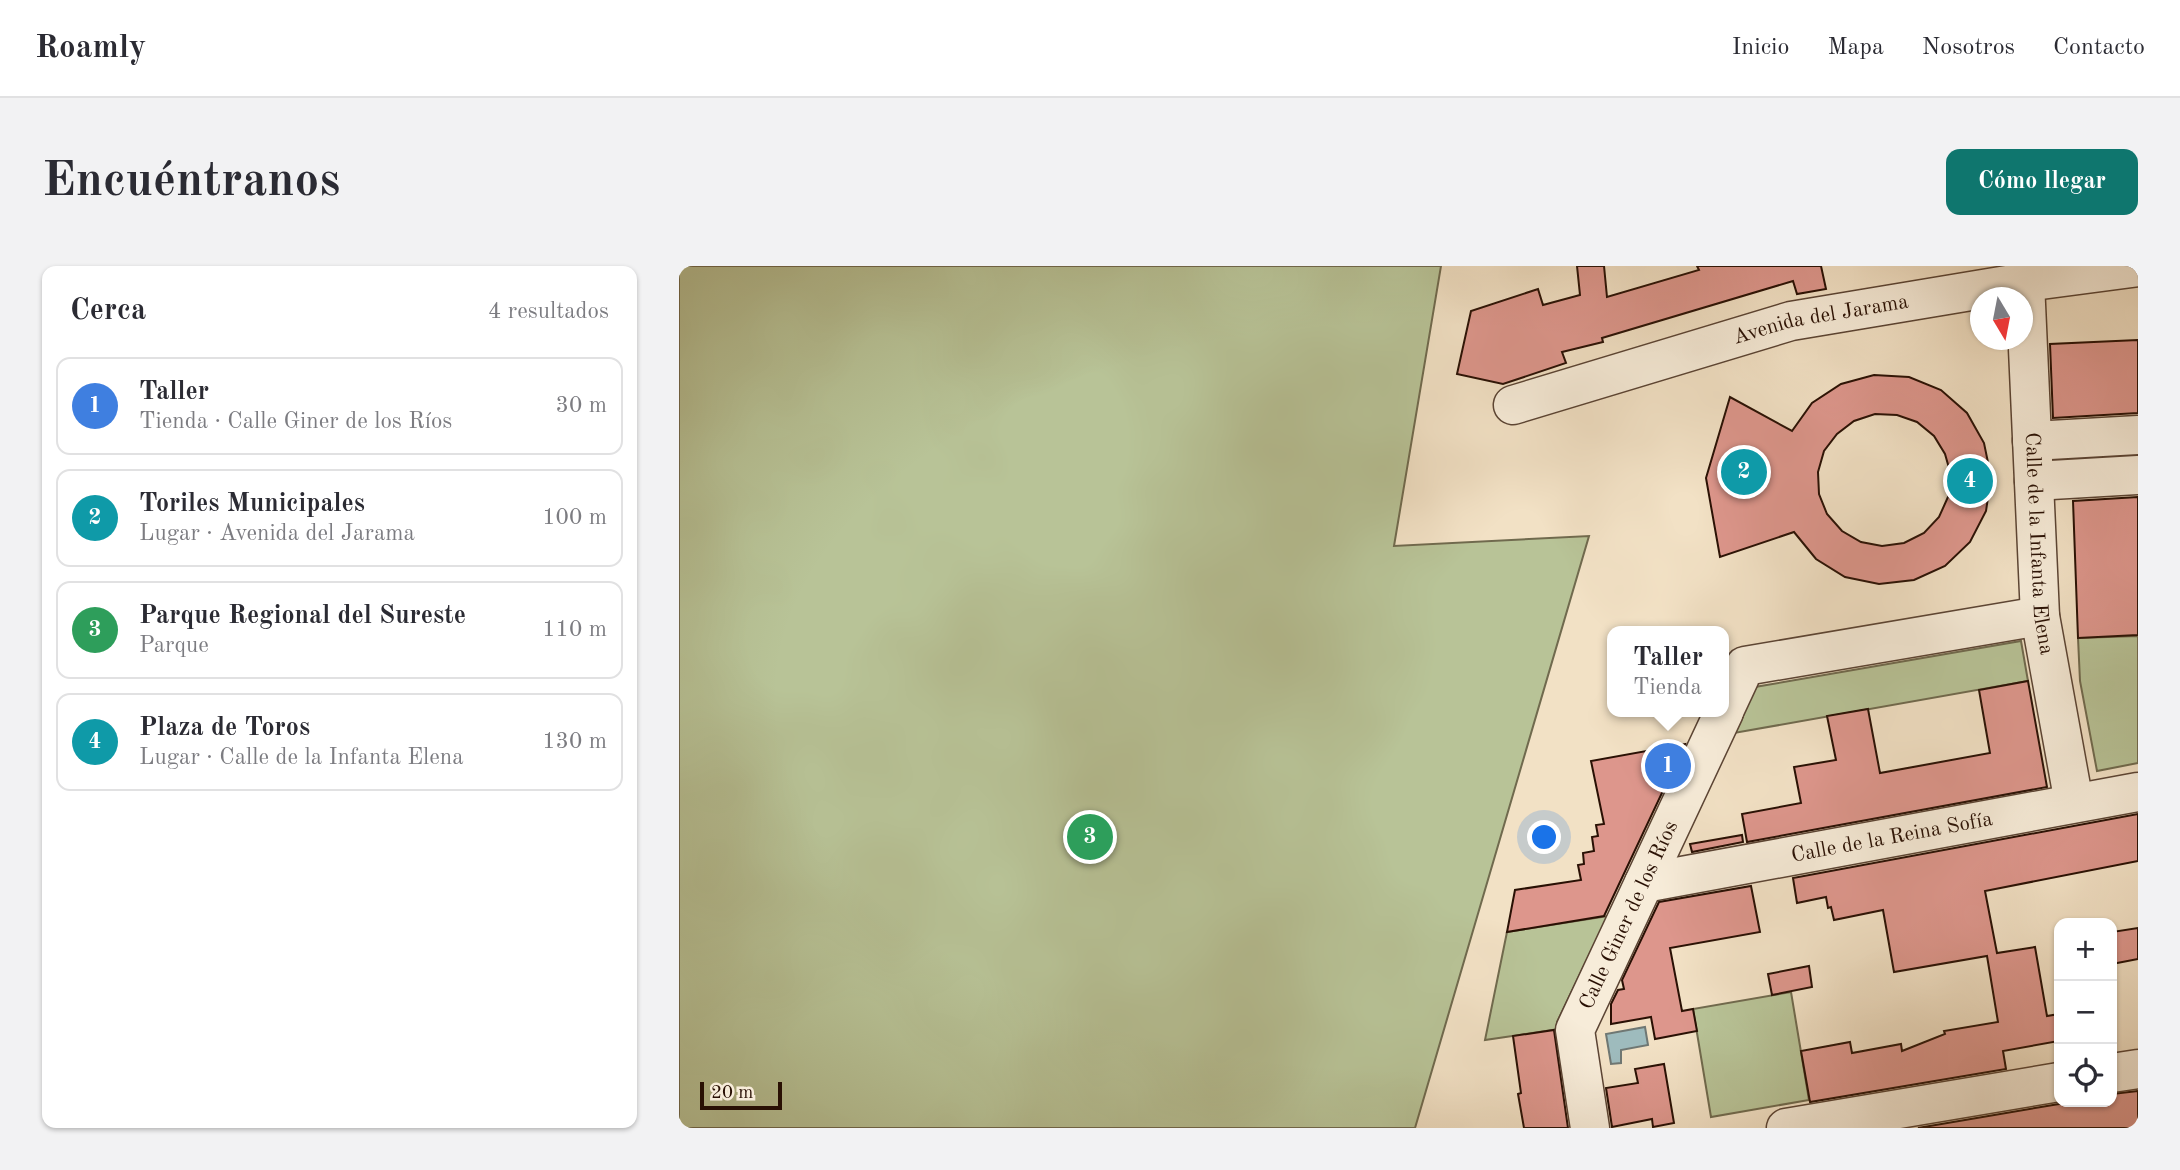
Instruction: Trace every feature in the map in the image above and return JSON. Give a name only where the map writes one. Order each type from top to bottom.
[{"type":"street","name":"Avenida del Jarama","points":[[1513,405],[1791,321],[2025,282],[2138,267]]},
{"type":"street","name":"Calle de la Infanta Elena","points":[[2025,282],[2040,616],[2074,803]]},
{"type":"street","points":[[2032,441],[2138,435]]},
{"type":"street","points":[[2034,481],[2138,475]]},
{"type":"street","name":"Calle Giner de los Ríos","points":[[1729,700],[1745,666],[2040,616]]},
{"type":"street","name":"Calle Giner de los Ríos","points":[[1590,1128],[1575,1030],[1721,717]]},
{"type":"street","name":"Calle de la Reina Sofía","points":[[1644,883],[2138,792]]},
{"type":"street","points":[[2117,1072],[2138,1069]]},
{"type":"street","points":[[1786,1128],[2054,1083]]},
{"type":"green space","points":[[679,266],[1441,266],[1394,546],[1589,536],[1415,1128],[679,1128]]},
{"type":"green space","points":[[2138,636],[2138,763],[2097,771],[2080,681],[2078,638]]},
{"type":"green space","points":[[2021,641],[2028,681],[1734,733],[1755,687]]},
{"type":"green space","points":[[1608,916],[1557,1022],[1559,1029],[1485,1040],[1507,932]]},
{"type":"green space","points":[[1791,992],[1809,1100],[1711,1117],[1693,1009]]},
{"type":"water","points":[[1645,1027],[1648,1045],[1621,1050],[1621,1063],[1611,1064],[1606,1034]]},
{"type":"building","points":[[1577,266],[1604,266],[1607,297],[1699,270],[1697,266],[1821,266],[1826,289],[1797,294],[1793,281],[1602,338],[1603,342],[1562,352],[1566,363],[1503,384],[1457,374],[1471,311],[1538,289],[1543,305],[1580,295]]},
{"type":"building","points":[[2138,340],[2138,413],[2053,418],[2050,344]]},
{"type":"building","points":[[1874,375],[1909,377],[1941,390],[1967,413],[1984,443],[1991,477],[1986,511],[1970,542],[1945,566],[1914,580],[1879,584],[1845,577],[1816,559],[1794,532],[1720,557],[1706,478],[1730,397],[1792,431],[1812,403],[1841,384]],"holes":[[[1875,414],[1897,415],[1917,422],[1934,436],[1945,454],[1951,475],[1948,497],[1939,517],[1924,533],[1904,543],[1882,546],[1861,542],[1842,531],[1827,514],[1819,494],[1818,472],[1824,451],[1837,434],[1854,421]]]},
{"type":"building","points":[[2138,497],[2138,635],[2078,638],[2073,501]]},
{"type":"building","points":[[2028,681],[2047,787],[1747,842],[1742,814],[1801,803],[1794,767],[1836,760],[1827,716],[1868,709],[1880,773],[1990,753],[1979,690]]},
{"type":"building","points":[[1685,744],[1604,916],[1507,932],[1515,890],[1581,880],[1578,865],[1584,864],[1583,853],[1594,851],[1592,837],[1598,836],[1596,825],[1604,824],[1591,761]]},
{"type":"building","points":[[2138,814],[2138,861],[1985,891],[1997,953],[2035,947],[2047,1016],[2054,1015],[2054,1042],[2003,1051],[2006,1069],[1810,1102],[1801,1051],[1850,1042],[1852,1053],[1901,1044],[1902,1051],[1945,1034],[1944,1031],[1998,1022],[1987,956],[1894,972],[1883,910],[1834,920],[1826,897],[1797,903],[1793,878]]},
{"type":"building","points":[[1742,835],[1743,842],[1692,852],[1690,844]]},
{"type":"building","points":[[1751,886],[1760,932],[1670,948],[1682,1011],[1693,1009],[1697,1031],[1655,1039],[1651,1017],[1611,1024],[1611,1004],[1618,990],[1624,989],[1622,980],[1659,902]]},
{"type":"building","points":[[2138,928],[2138,959],[2117,963],[2117,931]]},
{"type":"building","points":[[1809,966],[1812,987],[1772,995],[1768,974]]},
{"type":"building","points":[[1554,1030],[1568,1128],[1524,1128],[1513,1036]]},
{"type":"building","points":[[1664,1064],[1674,1123],[1653,1127],[1652,1119],[1612,1127],[1606,1088],[1638,1083],[1635,1069]]},
{"type":"building","points":[[2138,1091],[2138,1128],[1918,1128],[2054,1105],[2054,1107],[2117,1107],[2117,1093]]},
{"type":"place","name":"Toriles Municipales","points":[[1744,472]]},
{"type":"place","name":"Plaza de Toros","points":[[1970,481]]},
{"type":"place","name":"Taller","points":[[1668,766]]},
{"type":"place","name":"Parque Regional del Sureste","points":[[1090,837]]}]
